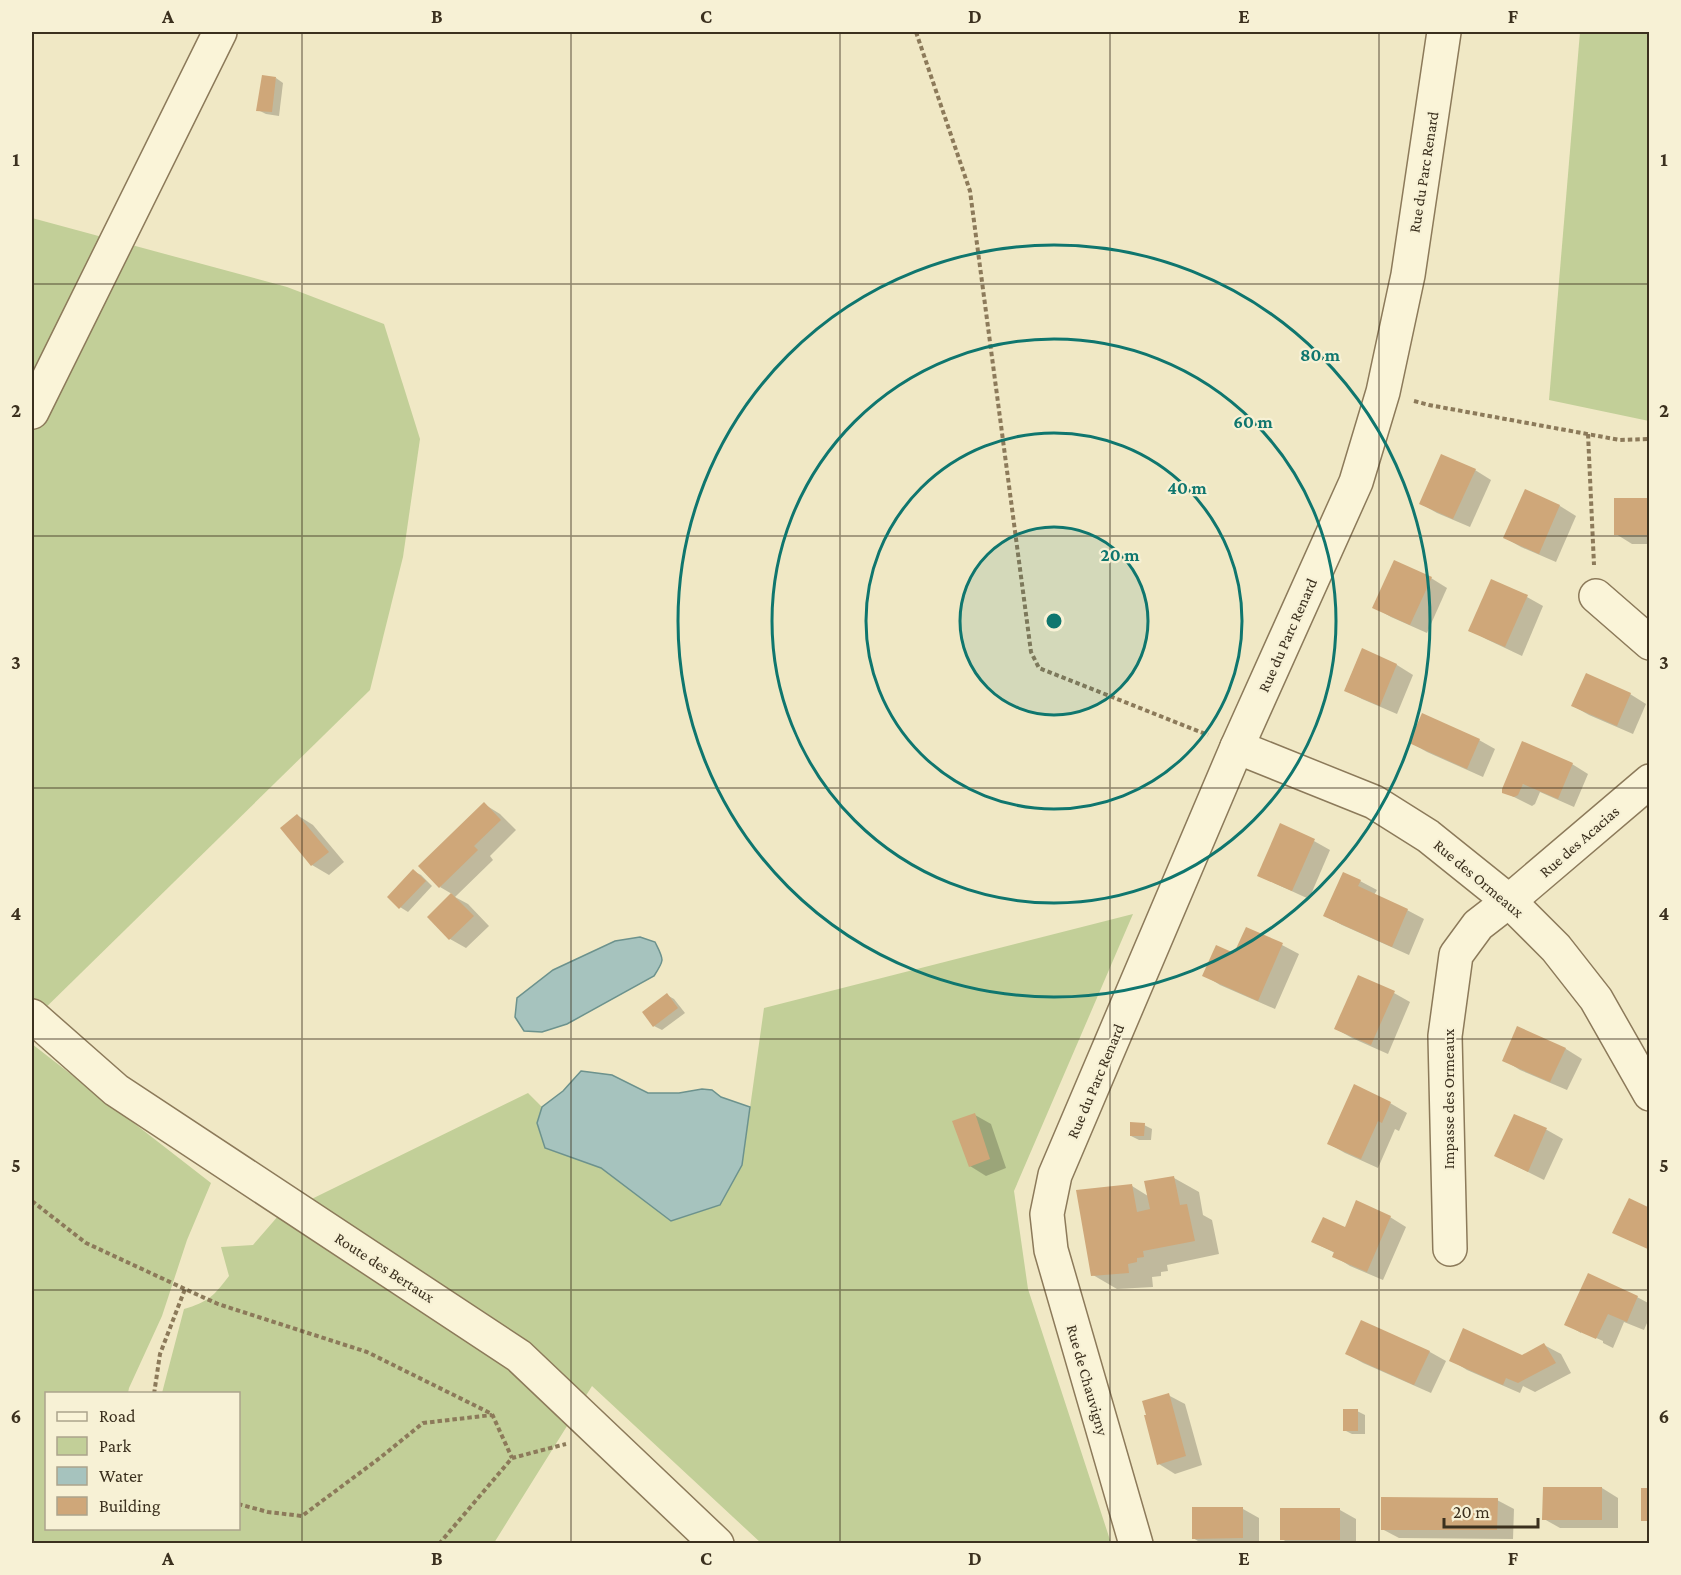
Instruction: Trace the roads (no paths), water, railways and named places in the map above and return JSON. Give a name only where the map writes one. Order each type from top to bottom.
[{"type":"street","points":[[32,412],[220,32]]},
{"type":"street","name":"Rue du Parc Renard","points":[[1047,1214],[1055,1175],[1237,747],[1356,482],[1383,392],[1408,275],[1444,32]]},
{"type":"street","points":[[1596,596],[1650,643]]},
{"type":"street","name":"Rue des Ormeaux","points":[[1237,747],[1374,802],[1428,836],[1509,901],[1556,948],[1596,999],[1650,1094]]},
{"type":"street","name":"Rue des Acacias","points":[[1509,901],[1650,781]]},
{"type":"street","name":"Impasse des Ormeaux","points":[[1450,1249],[1445,1036],[1456,955],[1478,925],[1509,901]]},
{"type":"street","name":"Route des Bertaux","points":[[32,1016],[116,1090],[519,1356],[717,1544]]},
{"type":"street","name":"Rue de Chauvigny","points":[[1047,1214],[1051,1250],[1136,1544]]},
{"type":"water","points":[[640,937],[655,942],[662,956],[662,963],[654,976],[567,1024],[542,1032],[524,1031],[515,1017],[517,998],[553,970],[615,941]]},
{"type":"water","points":[[581,1071],[612,1075],[648,1093],[712,1090],[721,1097],[750,1107],[742,1165],[720,1205],[671,1221],[601,1168],[545,1148],[537,1123],[542,1107],[563,1091]]}]
